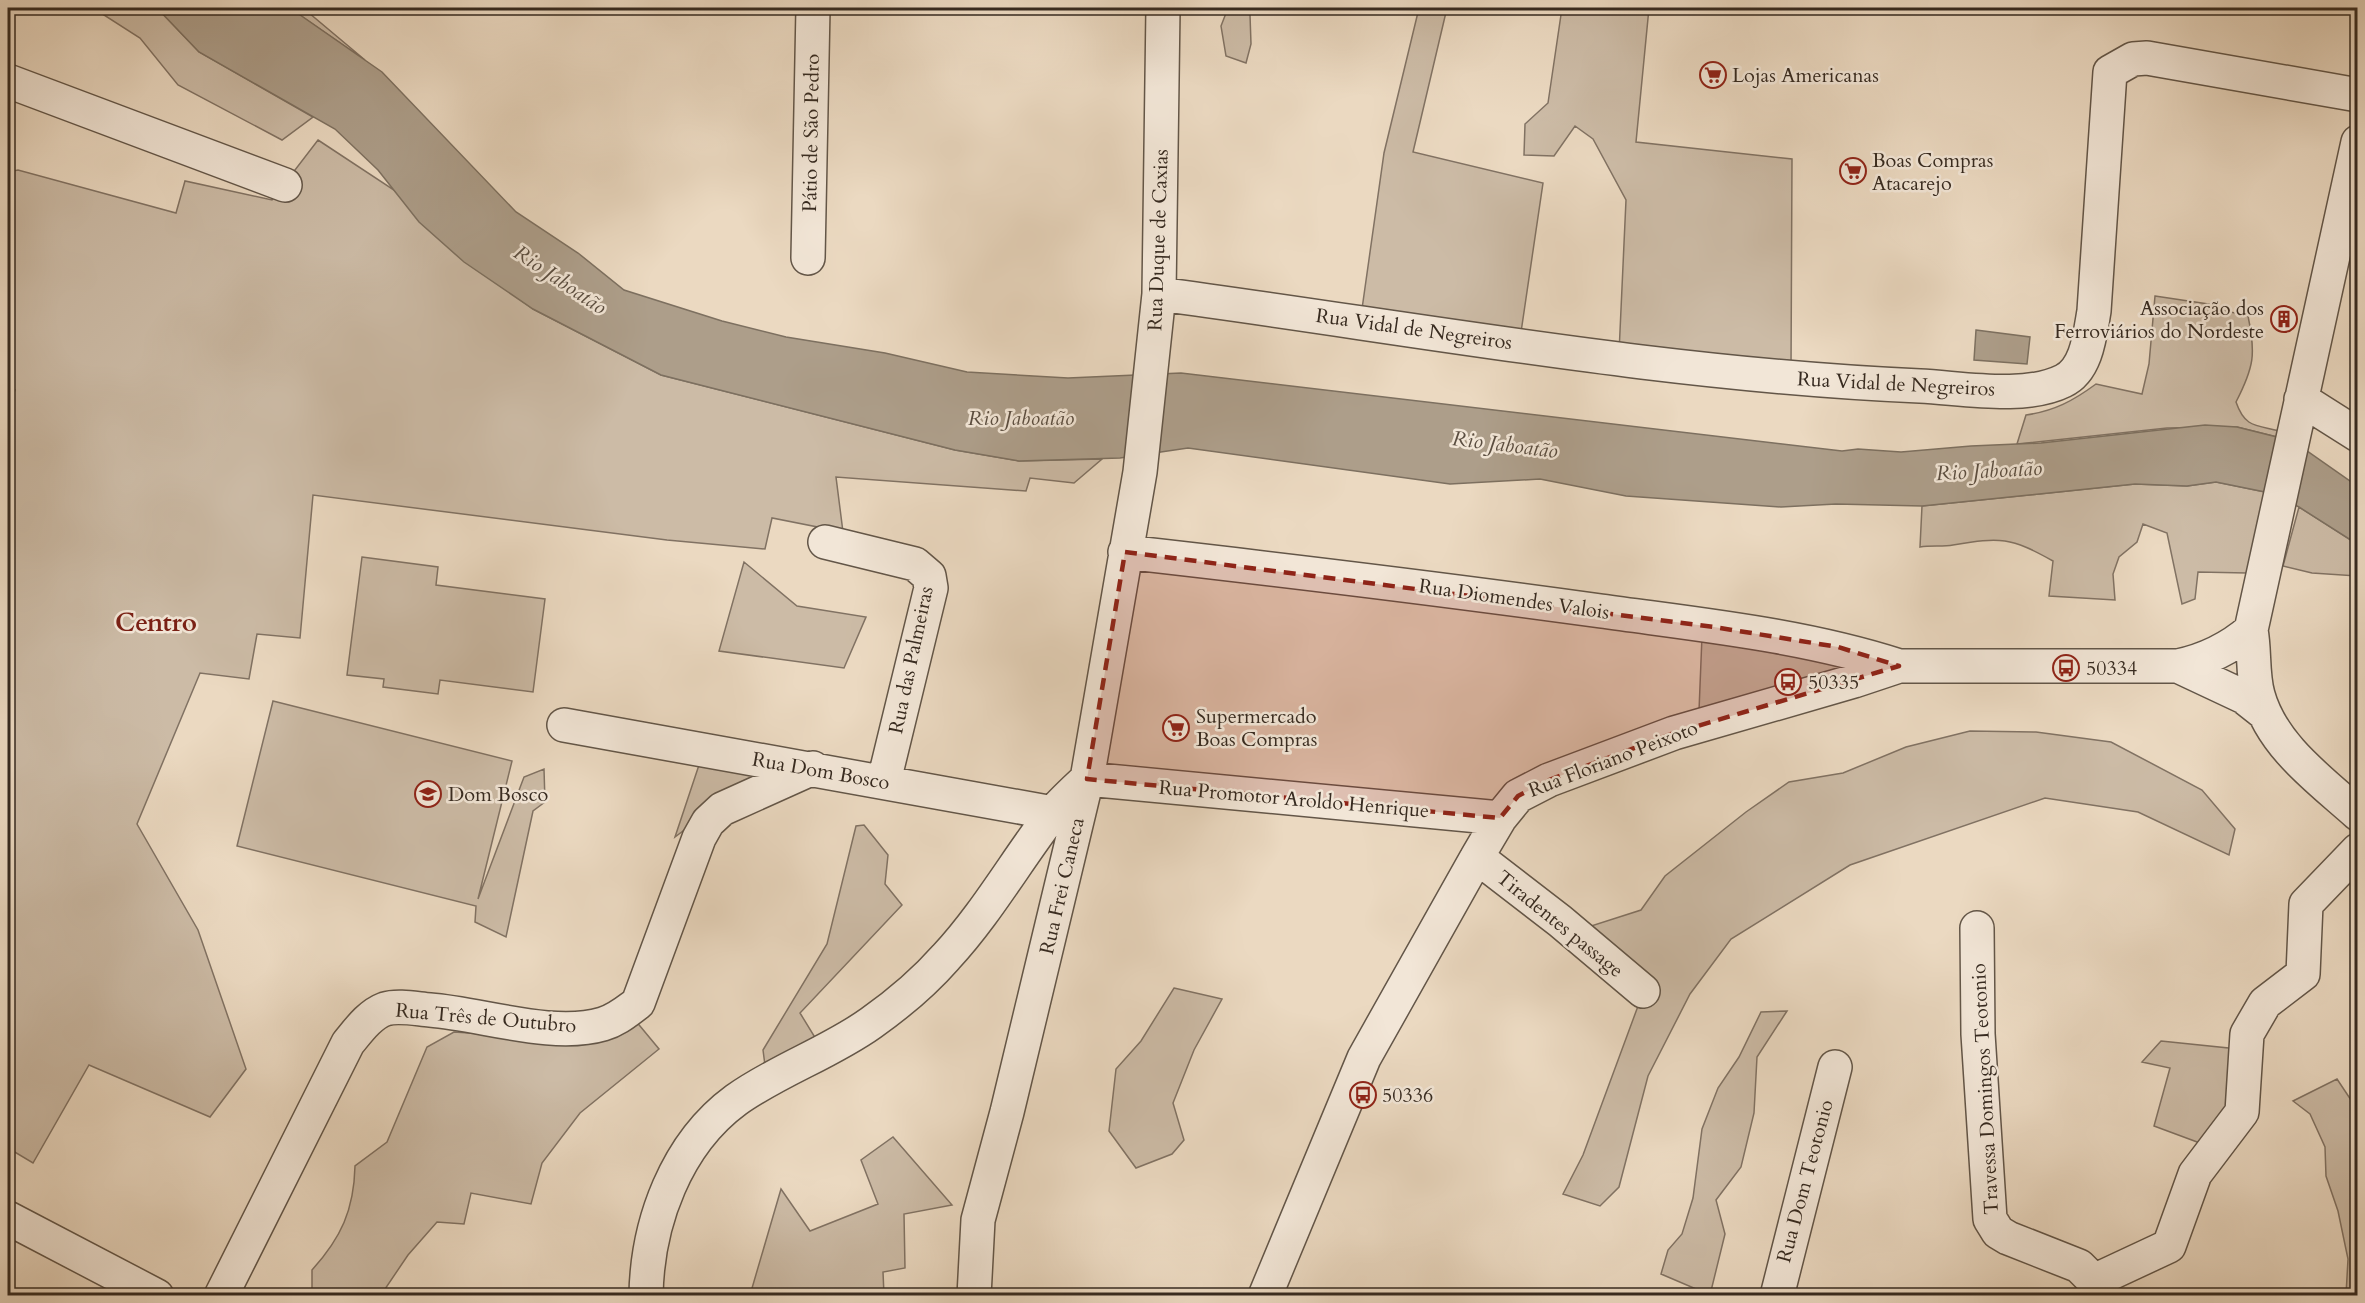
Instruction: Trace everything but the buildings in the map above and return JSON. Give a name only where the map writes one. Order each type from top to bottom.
[{"type":"street","name":"Pátio de São Pedro","points":[[808,258],[813,8]]},
{"type":"street","name":"Rua Duque de Caxias","points":[[1140,472],[1160,294],[1163,8]]},
{"type":"street","name":"Rua Vidal de Negreiros","points":[[1160,294],[1356,320],[1644,364],[1830,382],[2036,390],[2069,378],[2080,364],[2089,337],[2094,300],[2110,72],[2133,59],[2146,58],[2358,95]]},
{"type":"street","points":[[8,81],[285,184]]},
{"type":"street","points":[[2358,142],[2251,630],[2257,692],[2264,712],[2290,751],[2318,781],[2358,814]]},
{"type":"street","points":[[2299,414],[2358,435]]},
{"type":"street","name":"Rua Frei Caneca","points":[[974,1296],[978,1220],[1007,1112],[1066,813],[1087,779],[1140,472]]},
{"type":"street","name":"Rua das Palmeiras","points":[[825,542],[915,564],[929,576],[931,588],[884,781]]},
{"type":"street","name":"Rua Diomendes Valois","points":[[1125,552],[1410,585],[1714,627],[1838,647],[1899,666]]},
{"type":"street","name":"Rua Floriano Peixoto","points":[[1265,1296],[1364,1058],[1477,857],[1500,818],[1518,796],[1549,780],[1674,733],[1899,666],[2178,666],[2200,661],[2222,651],[2251,630]]},
{"type":"street","points":[[2178,666],[2244,697],[2264,712]]},
{"type":"street","name":"Rua Dom Bosco","points":[[564,725],[1066,813]]},
{"type":"street","name":"Rua Três de Outubro","points":[[221,1296],[348,1043],[368,1019],[385,1009],[410,1008],[546,1027],[573,1028],[603,1024],[621,1016],[638,1003],[699,838],[708,822],[722,809],[813,768]]},
{"type":"street","name":"Rua Promotor Aroldo Henrique","points":[[1087,779],[1500,818]]},
{"type":"street","points":[[646,1296],[646,1273],[654,1229],[664,1198],[679,1167],[709,1124],[737,1100],[870,1024],[909,993],[953,949],[1066,813]]},
{"type":"street","points":[[2095,1288],[2169,1246],[2195,1173],[2242,1112],[2247,1034],[2265,1003],[2303,974],[2306,904],[2358,850]]},
{"type":"street","name":"Tiradentes passage","points":[[1477,857],[1560,921],[1643,991]]},
{"type":"street","name":"Travessa Domingos Teotonio","points":[[1977,928],[1978,1034],[1990,1219],[1998,1232],[2079,1266],[2095,1288]]},
{"type":"street","name":"Rua Dom Teotonio","points":[[1776,1296],[1835,1067]]},
{"type":"street","points":[[8,1218],[157,1296]]},
{"type":"highlighted area","points":[[1125,552],[1714,627],[1838,647],[1899,666],[1674,733],[1549,780],[1518,796],[1500,818],[1087,779]]},
{"type":"shaded area","points":[[93,8],[157,8],[199,52],[313,117],[282,140],[178,85],[140,38]]},
{"type":"shaded area","points":[[290,8],[303,8],[365,60],[294,11]]},
{"type":"shaded area","points":[[1228,8],[1238,8],[1250,15],[1251,44],[1246,63],[1226,56],[1221,26]]},
{"type":"shaded area","points":[[1419,8],[1447,8],[1413,152],[1543,183],[1520,339],[1361,316],[1384,153]]},
{"type":"shaded area","points":[[1562,8],[1649,8],[1636,142],[1792,159],[1791,372],[1619,353],[1626,200],[1593,139],[1575,126],[1554,156],[1524,155],[1525,124],[1548,103]]},
{"type":"shaded area","points":[[318,140],[394,190],[441,241],[533,309],[661,375],[955,450],[1019,461],[1102,459],[1074,483],[1030,478],[1026,491],[836,477],[843,532],[772,518],[765,549],[667,540],[313,495],[300,638],[257,634],[249,679],[200,673],[137,824],[198,930],[246,1069],[210,1117],[89,1065],[33,1163],[8,1148],[8,409],[15,390],[8,387],[8,172],[18,170],[176,213],[185,181],[272,200]]},
{"type":"shaded area","points":[[2155,296],[2215,305],[2222,310],[2248,316],[2252,360],[2247,379],[2236,402],[2243,417],[2248,421],[2280,431],[2281,438],[2237,427],[2167,428],[2017,444],[2026,415],[2046,411],[2063,404],[2096,384],[2142,394],[2149,364]]},
{"type":"shaded area","points":[[2216,482],[2270,493],[2253,570],[2247,573],[2198,572],[2195,599],[2182,604],[2167,533],[2143,524],[2137,542],[2119,557],[2113,574],[2115,600],[2049,596],[2053,561],[2015,543],[1994,540],[1920,547],[1922,506],[2135,484],[2187,486]]},
{"type":"shaded area","points":[[2299,507],[2357,544],[2357,576],[2312,573],[2283,566]]},
{"type":"shaded area","points":[[362,557],[438,567],[436,585],[545,599],[533,692],[440,680],[438,694],[383,687],[384,679],[347,675]]},
{"type":"shaded area","points":[[744,562],[797,606],[866,617],[844,668],[719,651]]},
{"type":"shaded area","points":[[1702,636],[1839,652],[1843,672],[1699,711]]},
{"type":"shaded area","points":[[273,701],[512,761],[478,899],[524,777],[544,769],[545,802],[533,811],[506,937],[475,922],[476,906],[237,846]]},
{"type":"shaded area","points":[[1970,731],[2036,732],[2111,742],[2202,790],[2235,829],[2229,855],[2138,812],[2045,798],[1850,865],[1731,939],[1690,994],[1648,1076],[1619,1187],[1600,1206],[1563,1194],[1583,1155],[1648,979],[1591,926],[1641,910],[1665,876],[1746,812],[1789,782],[1843,773],[1906,747]]},
{"type":"shaded area","points":[[702,756],[768,767],[675,837]]},
{"type":"shaded area","points":[[864,825],[888,855],[885,884],[902,905],[800,1013],[819,1044],[766,1073],[763,1050],[827,944],[856,826]]},
{"type":"shaded area","points":[[1174,988],[1222,999],[1194,1050],[1173,1103],[1184,1140],[1172,1154],[1136,1168],[1109,1131],[1116,1069],[1141,1041]]},
{"type":"shaded area","points":[[1787,1011],[1757,1057],[1754,1113],[1741,1167],[1716,1200],[1725,1234],[1710,1295],[1661,1274],[1668,1250],[1682,1234],[1693,1198],[1702,1129],[1718,1088],[1739,1057],[1761,1012]]},
{"type":"shaded area","points":[[635,1020],[659,1049],[580,1113],[542,1163],[531,1204],[471,1193],[464,1224],[437,1222],[408,1255],[381,1295],[312,1295],[312,1270],[338,1235],[349,1210],[355,1166],[387,1142],[427,1047],[454,1032],[573,1040]]},
{"type":"shaded area","points":[[2161,1041],[2238,1049],[2232,1108],[2208,1146],[2154,1126],[2170,1068],[2142,1062]]},
{"type":"shaded area","points":[[2337,1079],[2357,1109],[2357,1295],[2346,1295],[2348,1259],[2338,1211],[2326,1176],[2325,1147],[2310,1114],[2293,1101]]},
{"type":"shaded area","points":[[893,1137],[952,1205],[904,1214],[905,1268],[883,1272],[884,1295],[750,1295],[781,1189],[810,1231],[878,1204],[861,1160]]},
{"type":"water","name":"Rio Jaboatão","points":[[157,8],[290,8],[382,72],[516,212],[578,253],[624,290],[722,321],[786,337],[885,353],[967,372],[1068,378],[1181,373],[1842,451],[1858,449],[1901,452],[2041,443],[2205,425],[2237,427],[2281,438],[2307,451],[2357,486],[2357,544],[2299,507],[2270,493],[2216,482],[2187,486],[2135,484],[1922,506],[1836,504],[1781,507],[1626,496],[1540,479],[1450,484],[1188,448],[1120,458],[1019,461],[955,450],[661,375],[533,309],[464,262],[419,222],[378,170],[335,129],[199,52]]},
{"type":"water","points":[[1976,330],[2030,337],[2027,364],[1974,360]]},
{"type":"place","name":"Lojas Americanas","points":[[1713,75]]},
{"type":"place","name":"Boas Compras Atacarejo","points":[[1853,171]]},
{"type":"place","name":"Associação dos Ferroviários do Nordeste","points":[[2284,319]]},
{"type":"place","name":"50334","points":[[2066,668]]},
{"type":"place","name":"50335","points":[[1788,682]]},
{"type":"place","name":"Supermercado Boas Compras","points":[[1176,728]]},
{"type":"place","name":"Dom Bosco","points":[[428,794]]},
{"type":"place","name":"50336","points":[[1363,1095]]},
{"type":"district","name":"Centro","points":[[156,622]]}]
